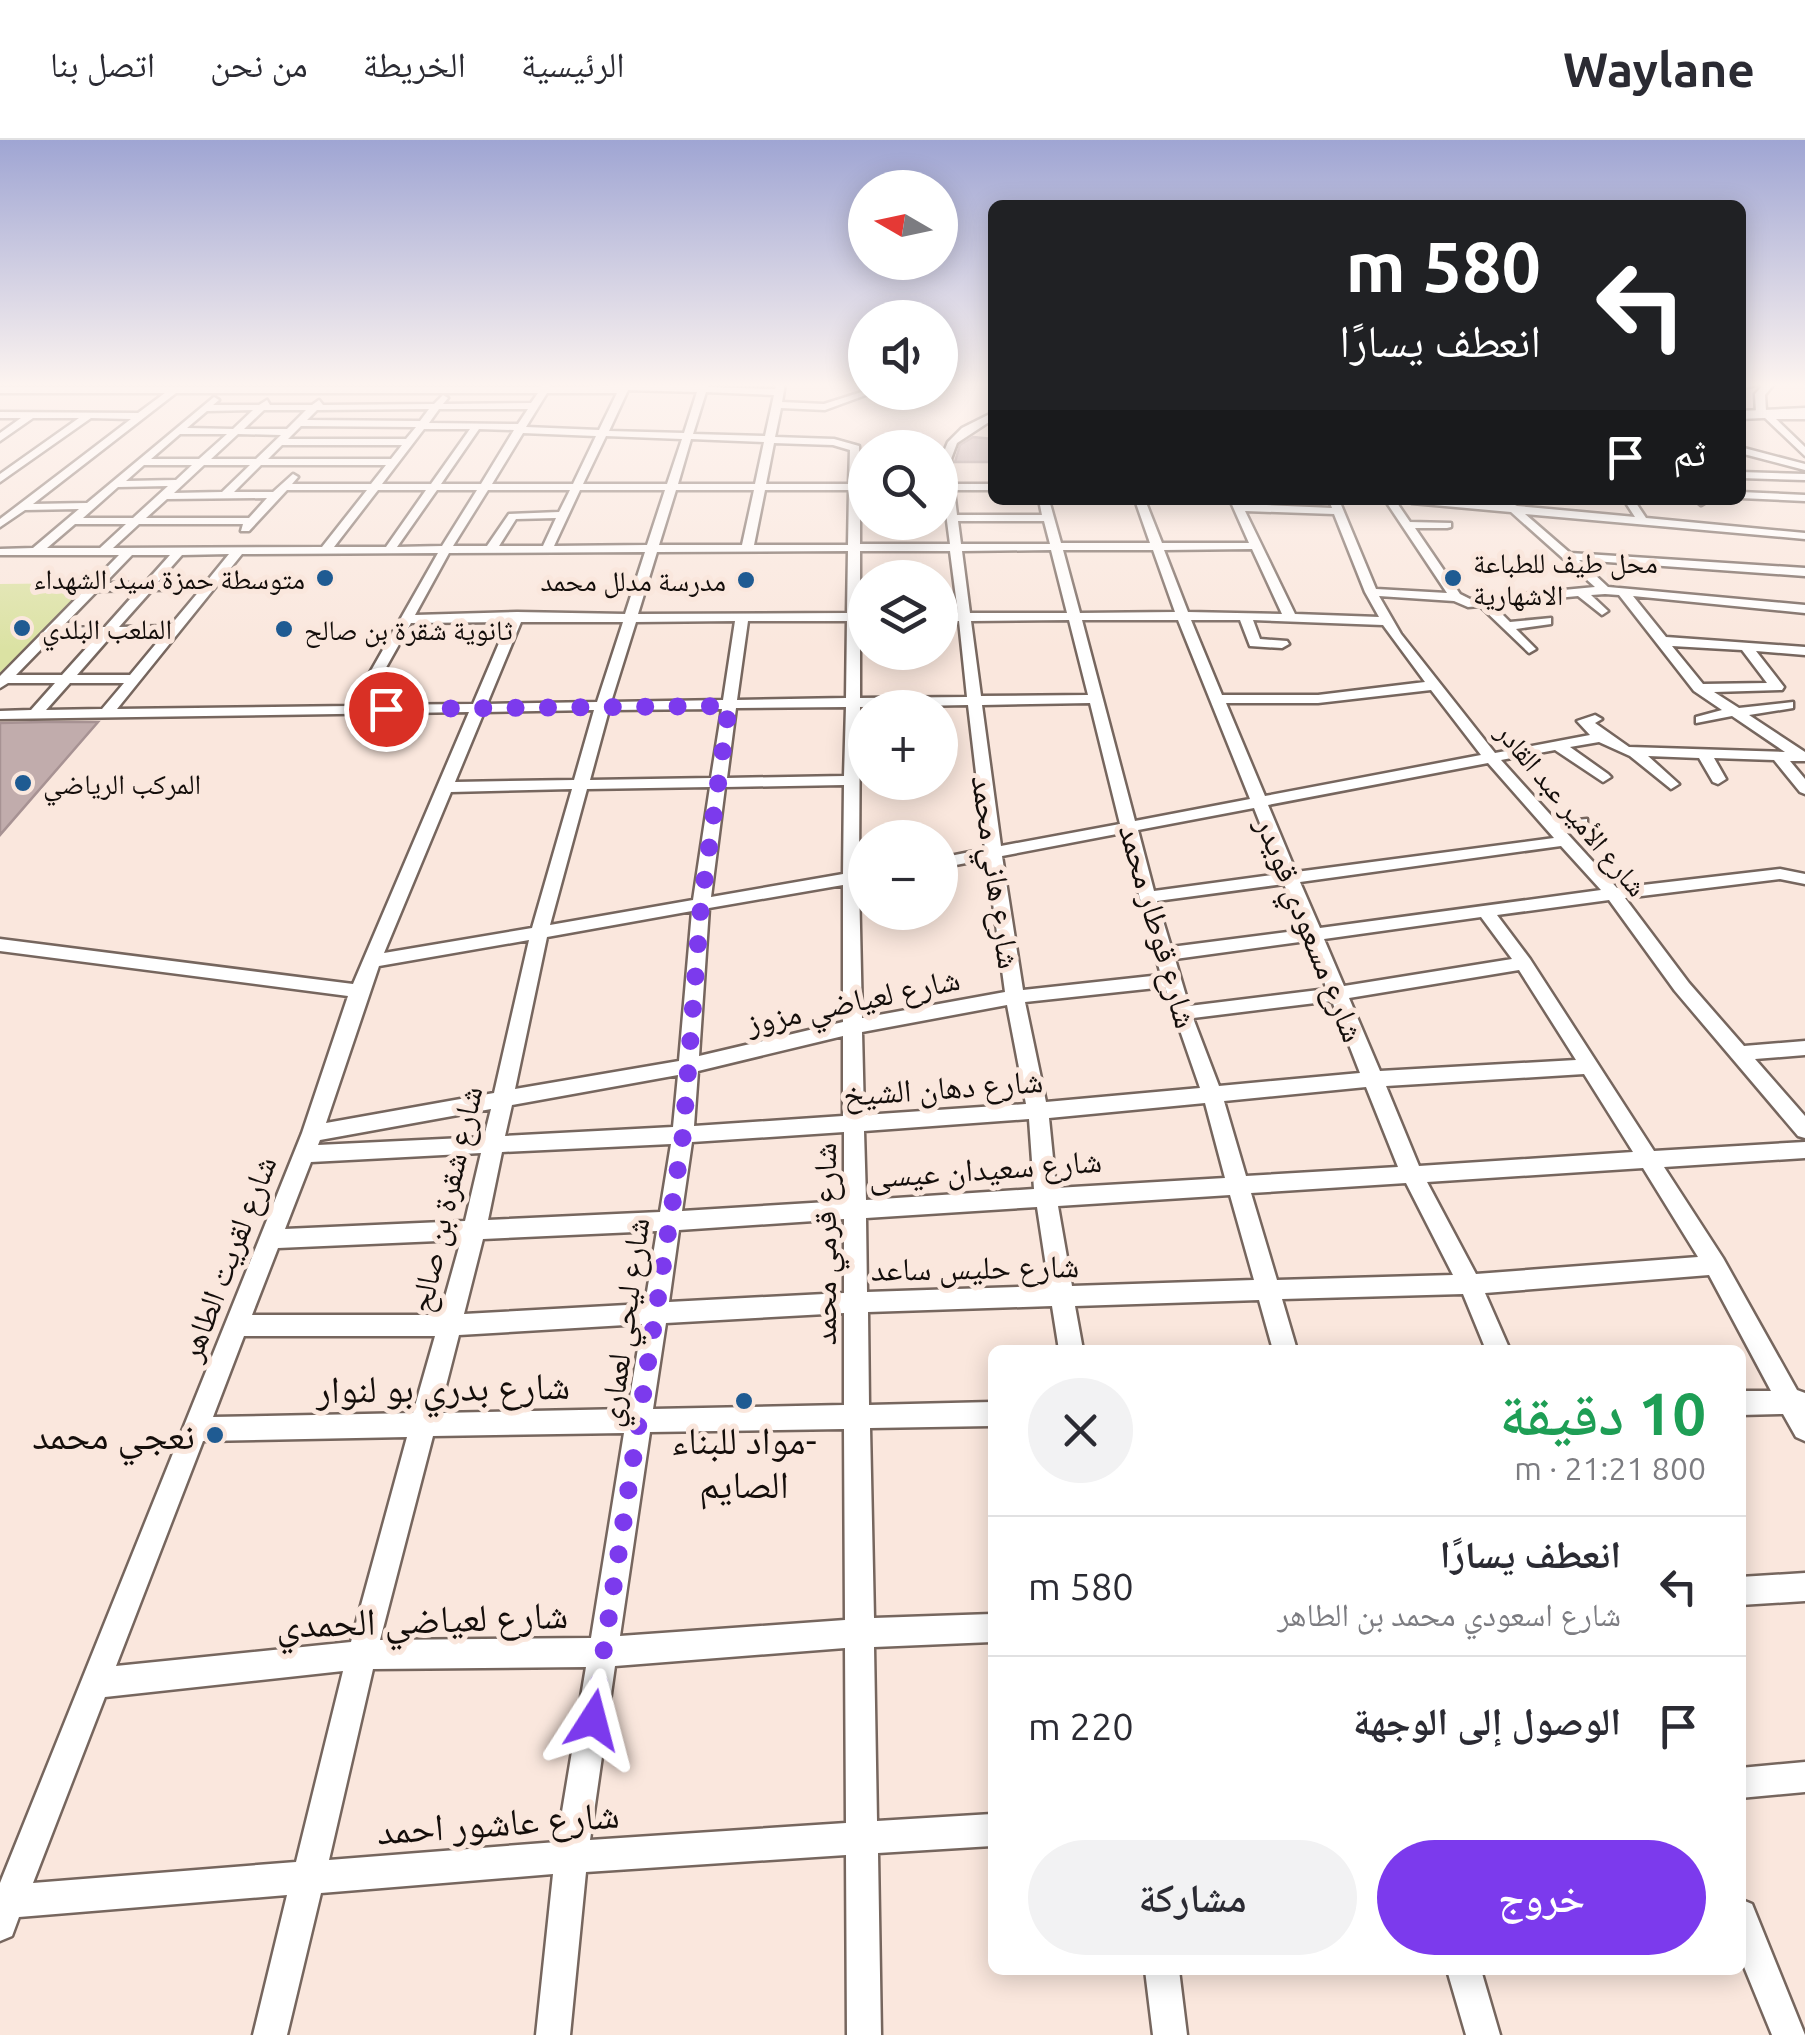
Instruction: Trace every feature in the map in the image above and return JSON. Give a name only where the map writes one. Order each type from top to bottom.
[{"type":"street","points":[[0,524],[67,472]]},
{"type":"street","points":[[37,552],[130,472]]},
{"type":"street","points":[[104,550],[191,472]]},
{"type":"street","points":[[224,496],[249,472]]},
{"type":"street","points":[[108,712],[209,585],[252,520],[299,472]]},
{"type":"street","points":[[326,550],[383,472]]},
{"type":"street","points":[[390,549],[443,472]]},
{"type":"street","points":[[356,709],[494,472]]},
{"type":"street","points":[[548,547],[583,472]]},
{"type":"street","name":"شارع شقرة بن صالح","points":[[270,2035],[362,1655],[475,1228],[539,933],[580,784],[676,472]]},
{"type":"street","points":[[748,546],[763,472]]},
{"type":"street","points":[[1746,475],[1805,477]]},
{"type":"street","points":[[2,477],[24,476]]},
{"type":"street","points":[[43,476],[62,476]]},
{"type":"street","points":[[116,484],[178,484]]},
{"type":"street","points":[[164,496],[370,487],[848,487]]},
{"type":"street","points":[[958,487],[988,487]]},
{"type":"street","points":[[976,487],[981,518]]},
{"type":"street","points":[[1746,494],[1805,498]]},
{"type":"street","name":"شارع مسعودي قويدر","points":[[1142,505],[1183,616],[1413,1177],[1470,1284],[1496,1345]]},
{"type":"street","points":[[1236,505],[1290,616]]},
{"type":"street","name":"شارع الأمير عبد القادر","points":[[1335,505],[1386,621],[1491,758],[1613,894],[1682,986],[1805,1130]]},
{"type":"street","points":[[1393,505],[1456,597],[1464,602],[1605,590],[1805,609]]},
{"type":"street","points":[[1509,505],[1644,523],[1805,536]]},
{"type":"street","points":[[1509,505],[1605,590]]},
{"type":"street","points":[[1632,505],[1644,523]]},
{"type":"street","points":[[20,506],[90,506]]},
{"type":"street","points":[[958,518],[1046,509]]},
{"type":"street","name":"شارع قوطار محمد","points":[[1046,509],[1147,897],[1182,1013],[1214,1096],[1284,1345]]},
{"type":"street","points":[[492,548],[514,515],[564,516]]},
{"type":"street","points":[[73,521],[252,520]]},
{"type":"street","points":[[1404,525],[1446,525]]},
{"type":"street","name":"شارع قرمي محمد","points":[[855,540],[855,560]]},
{"type":"street","name":"شارع هاني محمد","points":[[953,540],[994,854],[1015,997],[1038,1111],[1046,1198],[1071,1345]]},
{"type":"street","points":[[0,552],[1257,546]]},
{"type":"street","points":[[2,682],[130,550]]},
{"type":"street","points":[[35,714],[180,550]]},
{"type":"street","points":[[1564,556],[1805,572]]},
{"type":"street","points":[[96,586],[209,585]]},
{"type":"street","points":[[1371,592],[1456,597]]},
{"type":"street","points":[[1582,593],[1602,610]]},
{"type":"street","points":[[1624,593],[1699,688],[1803,756]]},
{"type":"street","points":[[1483,602],[1529,650]]},
{"type":"street","name":"شارع لقريت الطاهر","points":[[5,1913],[307,1143],[359,991],[517,616]]},
{"type":"street","name":"شارع ليحي لعماري","points":[[552,2035],[572,1857],[683,1135],[701,905],[742,616]]},
{"type":"street","points":[[1246,616],[1255,643],[1282,644]]},
{"type":"street","points":[[958,618],[1290,616],[1386,621]]},
{"type":"street","points":[[408,619],[848,617]]},
{"type":"street","points":[[1507,626],[1547,621]]},
{"type":"street","points":[[50,632],[174,630]]},
{"type":"street","points":[[1662,640],[1805,651]]},
{"type":"street","points":[[1699,688],[1776,687],[1746,647]]},
{"type":"street","points":[[2,682],[134,680]]},
{"type":"street","points":[[1218,699],[1318,700],[1435,685]]},
{"type":"street","points":[[958,702],[1094,699]]},
{"type":"street","points":[[0,715],[848,704]]},
{"type":"street","points":[[1700,720],[1788,705]]},
{"type":"street","points":[[1595,718],[1584,721],[1623,751],[1803,756]]},
{"type":"street","points":[[958,860],[1601,737]]},
{"type":"street","points":[[1557,744],[1603,777]]},
{"type":"street","points":[[1635,752],[1671,784]]},
{"type":"street","points":[[1705,756],[1718,779]]},
{"type":"street","points":[[1780,758],[1805,789]]},
{"type":"street","points":[[447,787],[848,780]]},
{"type":"street","points":[[1147,897],[1291,880],[1559,834],[1581,822]]},
{"type":"street","points":[[1166,954],[1780,874],[1805,879]]},
{"type":"street","points":[[372,961],[848,879]]},
{"type":"street","points":[[1486,912],[1524,963],[1586,1067],[1715,1265],[1798,1402],[1805,1428]]},
{"type":"street","name":"شارع قرمي محمد","points":[[856,930],[852,1027],[864,2035]]},
{"type":"street","points":[[0,945],[359,991]]},
{"type":"street","points":[[1182,1013],[1336,994],[1524,963]]},
{"type":"street","name":"شارع لعياضي مزوز","points":[[307,1143],[502,1100],[689,1066],[852,1027],[1015,997],[1173,980]]},
{"type":"street","points":[[1738,1052],[1805,1048]]},
{"type":"street","name":"شارع دهان الشيخ","points":[[307,1143],[493,1146],[683,1135],[1038,1111],[1372,1078],[1586,1067]]},
{"type":"street","name":"شارع سعيدان عيسى","points":[[269,1240],[671,1221],[1805,1150]]},
{"type":"street","name":"شارع حليس ساعد","points":[[236,1326],[448,1325],[856,1302],[1470,1284],[1715,1265]]},
{"type":"street","points":[[1746,1403],[1798,1402]]},
{"type":"street","name":"شارع بدري بو لنوار","points":[[194,1430],[988,1414]]},
{"type":"street","points":[[1746,1591],[1805,1587]]},
{"type":"street","name":"شارع لعياضي الحمدي","points":[[94,1682],[362,1655],[604,1652],[860,1632],[988,1628]]},
{"type":"street","points":[[1746,1782],[1805,1778]]},
{"type":"street","name":"شارع عاشور احمد","points":[[5,1913],[310,1876],[988,1830]]},
{"type":"street","points":[[1746,1931],[1789,2035]]},
{"type":"street","points":[[1163,1975],[1170,2035]]},
{"type":"street","points":[[1465,1975],[1483,2035]]},
{"type":"green space","name":"الملعب البلدي","points":[[89,583],[0,673],[0,584]]},
{"type":"building","name":"المركب الرياضي","points":[[98,722],[0,835],[0,723]]},
{"type":"place","name":"متوسطة حمزة سيد الشهداء","points":[[325,578]]},
{"type":"place","name":"محل طيف للطباعة الاشهارية","points":[[1453,578]]},
{"type":"place","name":"مدرسة مدلل محمد","points":[[746,580]]},
{"type":"place","name":"الملعب البلدي","points":[[22,628]]},
{"type":"place","name":"ثانوية شقرة بن صالح","points":[[284,629]]},
{"type":"place","name":"المركب الرياضي","points":[[23,783]]},
{"type":"place","name":"مواد للبناء- الصايم","points":[[744,1401]]},
{"type":"place","name":"نعجي محمد","points":[[215,1435]]},
{"type":"route","points":[[386,709],[729,706],[701,905],[683,1135],[593,1720]]}]
